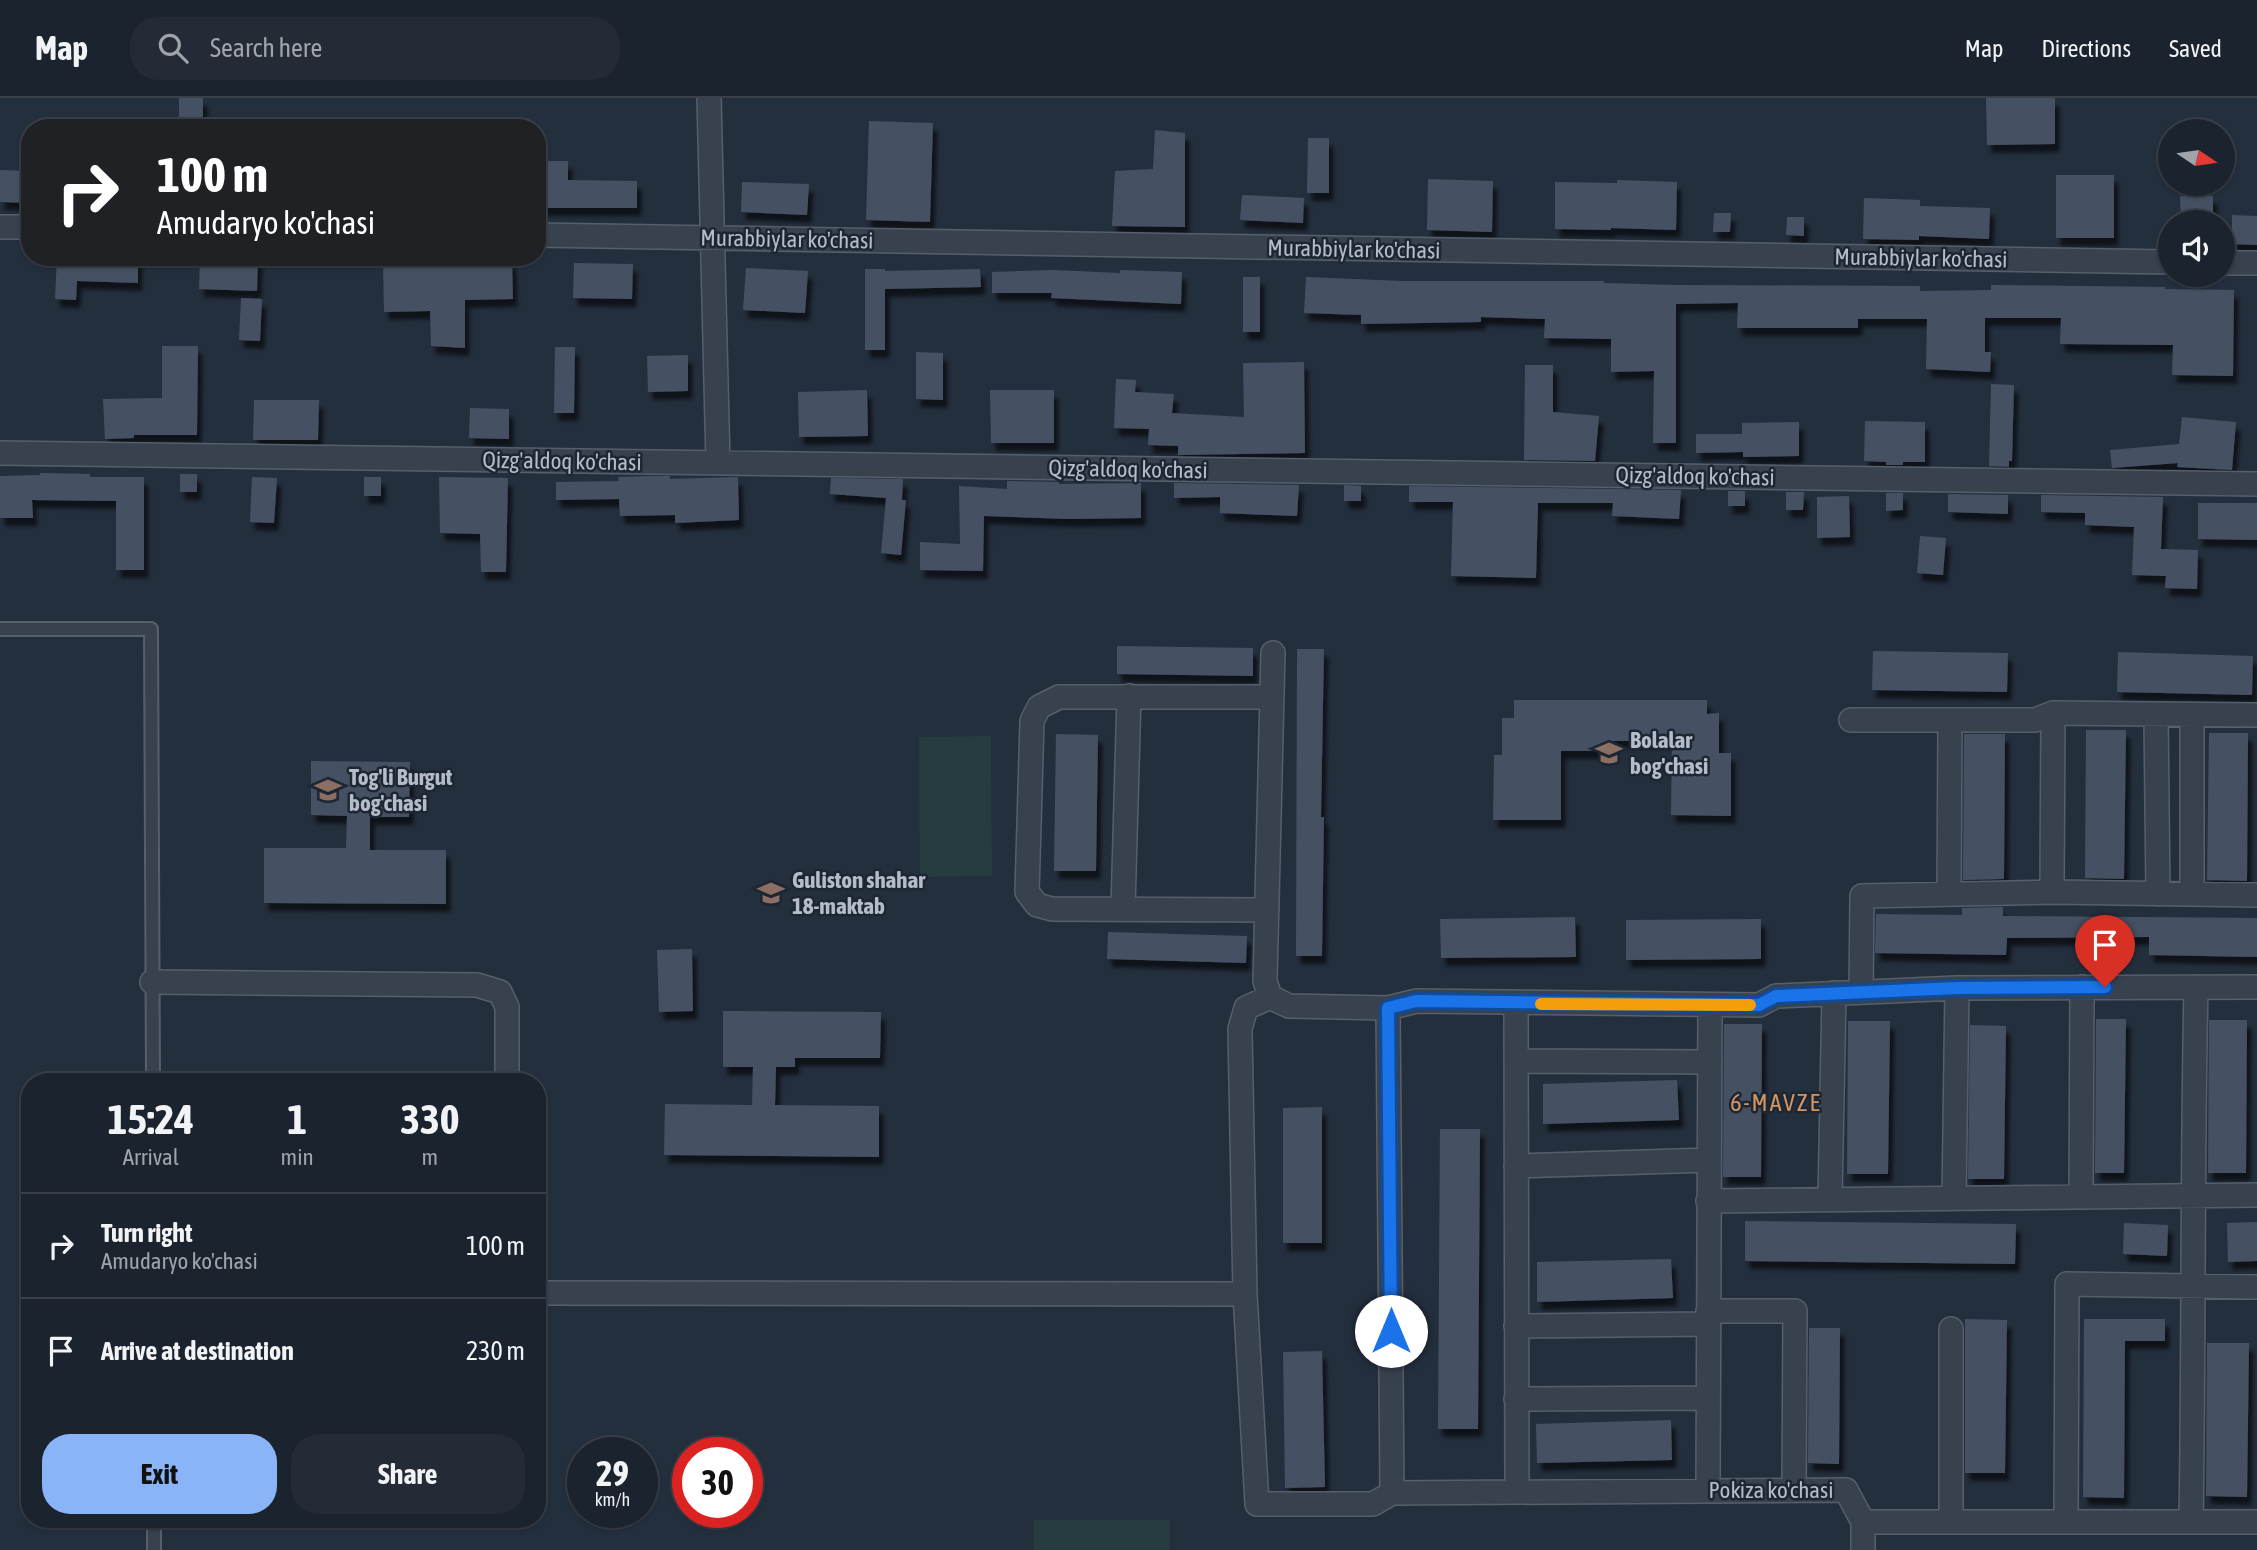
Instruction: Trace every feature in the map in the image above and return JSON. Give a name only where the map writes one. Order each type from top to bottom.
[{"type":"street","points":[[709,98],[718,463]]},
{"type":"street","points":[[0,227],[21,227]]},
{"type":"street","name":"Murabbiylar ko'chasi","points":[[546,235],[2158,262]]},
{"type":"street","points":[[2235,262],[2257,263]]},
{"type":"street","name":"Qizg'aldoq ko'chasi","points":[[0,453],[2257,484]]},
{"type":"street","points":[[1273,653],[1265,981],[1270,997],[1289,1006],[1388,1008],[1416,1001],[1759,1005],[1776,996],[1957,988],[2257,986]]},
{"type":"street","points":[[1123,908],[1129,696]]},
{"type":"street","points":[[1266,909],[1052,909],[1037,905],[1027,892],[1031,721],[1040,707],[1059,697],[1272,697]]},
{"type":"street","points":[[2052,892],[2053,713]]},
{"type":"street","points":[[1851,719],[2035,720],[2053,713],[2257,715]]},
{"type":"street","points":[[2156,714],[2158,894]]},
{"type":"street","points":[[2192,715],[2192,893]]},
{"type":"street","points":[[1949,894],[1950,720]]},
{"type":"street","points":[[1861,992],[1862,896],[2052,892],[2257,895]]},
{"type":"street","points":[[152,982],[477,985],[500,992],[507,1007],[507,1073]]},
{"type":"street","points":[[2081,1197],[2082,987]]},
{"type":"street","points":[[2191,1522],[2196,987]]},
{"type":"street","points":[[1954,1198],[1957,988]]},
{"type":"street","points":[[1830,1199],[1834,993]]},
{"type":"street","points":[[546,1293],[1245,1294],[1240,1029],[1246,1008],[1270,997]]},
{"type":"street","points":[[1516,1003],[1517,1492]]},
{"type":"street","points":[[1708,1490],[1710,1005]]},
{"type":"street","points":[[1388,1008],[1392,1493]]},
{"type":"street","points":[[1516,1061],[1710,1062]]},
{"type":"street","points":[[1516,1166],[1709,1160]]},
{"type":"street","points":[[1708,1201],[2257,1195]]},
{"type":"street","points":[[2066,1522],[2067,1284],[2257,1287]]},
{"type":"street","name":"Pokiza ko'chasi","points":[[1245,1294],[1257,1504],[1373,1504],[1392,1493],[1846,1490],[1863,1522]]},
{"type":"street","points":[[1516,1325],[1795,1311],[1794,1490]]},
{"type":"street","points":[[1951,1329],[1951,1522]]},
{"type":"street","points":[[1516,1399],[1707,1398]]},
{"type":"street","points":[[1863,1550],[1863,1522],[2257,1522]]},
{"type":"lane","points":[[0,629],[152,629],[153,1073]]},
{"type":"lane","points":[[154,1528],[154,1550]]},
{"type":"green space","points":[[991,736],[992,876],[920,877],[919,737]]},
{"type":"green space","points":[[1034,1520],[1170,1520],[1170,1550],[1034,1550]]},
{"type":"building","points":[[179,98],[203,98],[203,119],[179,119]]},
{"type":"building","points":[[1986,98],[2055,98],[2055,144],[1987,145]]},
{"type":"building","points":[[869,121],[933,123],[930,222],[866,220]]},
{"type":"building","points":[[1155,130],[1185,133],[1185,227],[1112,226],[1115,171],[1153,169]]},
{"type":"building","points":[[1308,138],[1329,138],[1329,193],[1307,193]]},
{"type":"building","points":[[546,161],[568,161],[568,180],[637,181],[637,208],[546,208]]},
{"type":"building","points":[[0,170],[21,171],[21,203],[0,202]]},
{"type":"building","points":[[2056,175],[2114,175],[2114,238],[2056,238]]},
{"type":"building","points":[[1428,179],[1493,181],[1492,232],[1427,230]]},
{"type":"building","points":[[1617,180],[1677,182],[1676,230],[1555,229],[1555,182],[1617,183]]},
{"type":"building","points":[[742,182],[809,184],[807,215],[741,212]]},
{"type":"building","points":[[1242,195],[1304,198],[1303,223],[1240,220]]},
{"type":"building","points":[[2180,196],[2213,196],[2213,210],[2181,210]]},
{"type":"building","points":[[1864,198],[1920,200],[1920,206],[1990,208],[1989,239],[1919,236],[1919,240],[1863,239]]},
{"type":"building","points":[[1714,213],[1731,213],[1730,232],[1713,232]]},
{"type":"building","points":[[2235,215],[2257,216],[2257,245],[2235,244]]},
{"type":"building","points":[[1787,217],[1804,217],[1804,236],[1786,235]]},
{"type":"building","points":[[574,263],[633,264],[632,299],[573,298]]},
{"type":"building","points":[[57,266],[138,266],[138,283],[77,281],[76,300],[55,299]]},
{"type":"building","points":[[200,266],[258,266],[257,291],[199,289]]},
{"type":"building","points":[[383,266],[512,266],[513,299],[465,300],[465,348],[431,346],[430,311],[384,312]]},
{"type":"building","points":[[746,268],[808,271],[805,313],[743,310]]},
{"type":"building","points":[[865,269],[980,269],[981,287],[885,289],[885,350],[865,350]]},
{"type":"building","points":[[992,272],[1182,272],[1181,304],[1051,298],[1052,293],[992,293]]},
{"type":"building","points":[[1243,277],[1260,277],[1260,332],[1243,332]]},
{"type":"building","points":[[1306,277],[1402,281],[1920,286],[1920,291],[1991,290],[1991,285],[2234,290],[2233,376],[2172,375],[2173,345],[2060,344],[2061,318],[1985,318],[1985,352],[1991,352],[1990,372],[1926,369],[1927,319],[1858,319],[1858,328],[1737,328],[1738,303],[1676,304],[1676,443],[1653,443],[1654,371],[1611,372],[1611,339],[1544,338],[1545,319],[1481,317],[1481,322],[1361,324],[1361,315],[1304,313]]},
{"type":"building","points":[[241,298],[262,299],[260,341],[239,340]]},
{"type":"building","points":[[162,346],[198,346],[197,435],[134,435],[134,438],[105,439],[103,399],[162,398]]},
{"type":"building","points":[[555,347],[575,347],[574,413],[554,413]]},
{"type":"building","points":[[916,352],[943,353],[943,400],[916,399]]},
{"type":"building","points":[[688,355],[688,391],[648,392],[647,356]]},
{"type":"building","points":[[1304,362],[1305,453],[1178,455],[1178,446],[1148,445],[1149,429],[1114,428],[1116,379],[1136,380],[1135,392],[1174,394],[1172,413],[1244,417],[1243,363]]},
{"type":"building","points":[[1525,365],[1553,365],[1553,412],[1599,416],[1595,461],[1524,460]]},
{"type":"building","points":[[1991,384],[2014,385],[2012,461],[2009,461],[2009,467],[1989,466]]},
{"type":"building","points":[[867,390],[868,436],[799,437],[798,392]]},
{"type":"building","points":[[990,390],[1054,390],[1054,443],[991,443]]},
{"type":"building","points":[[254,400],[319,400],[318,440],[253,440]]},
{"type":"building","points":[[470,408],[509,409],[509,439],[469,438]]},
{"type":"building","points":[[2182,417],[2236,422],[2232,470],[2177,467],[2178,463],[2112,468],[2110,450],[2179,444]]},
{"type":"building","points":[[1865,421],[1925,422],[1925,462],[1886,465],[1886,462],[1864,461]]},
{"type":"building","points":[[1799,422],[1799,456],[1743,457],[1743,452],[1696,453],[1696,434],[1742,434],[1742,423]]},
{"type":"building","points":[[40,473],[144,477],[144,570],[116,570],[116,501],[32,500],[33,518],[0,518],[0,476]]},
{"type":"building","points":[[180,474],[197,474],[197,492],[180,492]]},
{"type":"building","points":[[670,476],[670,479],[738,477],[739,520],[675,523],[675,515],[620,516],[619,499],[556,500],[556,482],[619,481],[618,477]]},
{"type":"building","points":[[252,477],[277,478],[274,523],[250,522]]},
{"type":"building","points":[[364,477],[381,477],[381,496],[364,496]]},
{"type":"building","points":[[439,477],[508,478],[506,572],[481,572],[480,534],[440,533]]},
{"type":"building","points":[[831,478],[903,479],[902,500],[906,500],[901,555],[881,553],[886,498],[830,494]]},
{"type":"building","points":[[1007,481],[1059,484],[1141,483],[1141,518],[984,516],[983,571],[920,570],[920,542],[960,544],[959,486],[1007,489]]},
{"type":"building","points":[[1174,483],[1299,485],[1297,516],[1220,513],[1220,497],[1174,498]]},
{"type":"building","points":[[1344,485],[1361,486],[1361,501],[1344,501]]},
{"type":"building","points":[[1409,486],[1681,490],[1679,519],[1612,516],[1613,503],[1538,503],[1536,578],[1451,576],[1453,502],[1409,502]]},
{"type":"building","points":[[1728,491],[1745,491],[1745,506],[1728,506]]},
{"type":"building","points":[[1786,492],[1804,492],[1803,510],[1786,510]]},
{"type":"building","points":[[1886,493],[1903,493],[1903,510],[1886,511]]},
{"type":"building","points":[[1948,494],[2008,495],[2008,514],[1948,512]]},
{"type":"building","points":[[2041,495],[2163,497],[2161,549],[2198,550],[2197,589],[2165,588],[2166,576],[2132,575],[2134,527],[2085,525],[2085,513],[2041,512]]},
{"type":"building","points":[[1849,496],[1850,537],[1817,538],[1817,497]]},
{"type":"building","points":[[2198,503],[2257,503],[2257,540],[2198,539]]},
{"type":"building","points":[[1920,536],[1946,538],[1943,575],[1917,573]]},
{"type":"building","points":[[1117,646],[1253,648],[1253,676],[1117,674]]},
{"type":"building","points":[[1297,649],[1324,649],[1322,956],[1296,956]]},
{"type":"building","points":[[1873,651],[2008,653],[2007,692],[1872,690]]},
{"type":"building","points":[[2118,652],[2253,656],[2252,695],[2117,692]]},
{"type":"building","points":[[1514,700],[1707,700],[1707,714],[1719,713],[1719,753],[1731,753],[1731,816],[1671,815],[1672,741],[1613,741],[1613,751],[1561,751],[1561,820],[1493,820],[1494,755],[1502,755],[1502,718],[1514,718]]},
{"type":"building","points":[[2086,730],[2126,730],[2124,879],[2085,878]]},
{"type":"building","points":[[2209,733],[2248,733],[2247,881],[2207,880]]},
{"type":"building","points":[[1056,734],[1098,735],[1096,871],[1054,871]]},
{"type":"building","points":[[1964,734],[2005,734],[2004,879],[1963,880]]},
{"type":"building","points":[[311,761],[410,762],[409,817],[370,817],[370,850],[446,850],[446,904],[264,903],[264,848],[346,848],[347,816],[311,815]]},
{"type":"building","points":[[2003,907],[2003,916],[2257,918],[2257,957],[2149,955],[2149,937],[2007,938],[2006,955],[1875,953],[1876,914],[1962,915],[1962,908]]},
{"type":"building","points":[[1575,917],[1576,957],[1441,958],[1440,919]]},
{"type":"building","points":[[1761,919],[1761,959],[1626,960],[1626,920]]},
{"type":"building","points":[[1108,932],[1247,936],[1246,963],[1107,959]]},
{"type":"building","points":[[692,949],[693,1011],[659,1012],[657,950]]},
{"type":"building","points":[[723,1011],[881,1012],[880,1058],[795,1058],[795,1067],[776,1067],[775,1105],[879,1106],[879,1157],[664,1155],[665,1104],[752,1105],[753,1067],[723,1067]]},
{"type":"building","points":[[2096,1019],[2126,1019],[2124,1173],[2095,1173]]},
{"type":"building","points":[[2209,1020],[2247,1020],[2246,1173],[2208,1173]]},
{"type":"building","points":[[1848,1021],[1890,1021],[1888,1174],[1847,1174]]},
{"type":"building","points":[[1724,1024],[1762,1024],[1761,1177],[1723,1177]]},
{"type":"building","points":[[1970,1025],[2006,1026],[2004,1179],[1968,1179]]},
{"type":"building","points":[[1677,1080],[1679,1120],[1543,1124],[1543,1084]]},
{"type":"building","points":[[1322,1107],[1322,1243],[1283,1243],[1283,1108]]},
{"type":"building","points":[[1440,1129],[1480,1129],[1478,1429],[1438,1429]]},
{"type":"building","points":[[1745,1221],[2016,1224],[2015,1264],[1745,1261]]},
{"type":"building","points":[[2257,1222],[2257,1261],[2228,1262],[2227,1223]]},
{"type":"building","points":[[2124,1223],[2168,1225],[2167,1256],[2123,1254]]},
{"type":"building","points":[[1671,1259],[1673,1298],[1537,1302],[1537,1262]]},
{"type":"building","points":[[1965,1319],[2007,1320],[2005,1473],[1965,1473]]},
{"type":"building","points":[[2084,1319],[2165,1319],[2165,1341],[2125,1341],[2124,1498],[2083,1497]]},
{"type":"building","points":[[1809,1328],[1840,1328],[1839,1464],[1808,1463]]},
{"type":"building","points":[[2207,1343],[2249,1343],[2247,1497],[2206,1496]]},
{"type":"building","points":[[1322,1351],[1325,1487],[1285,1488],[1283,1352]]},
{"type":"building","points":[[1671,1420],[1672,1460],[1537,1463],[1536,1424]]},
{"type":"slow traffic","points":[[1541,1004],[1750,1005]]},
{"type":"place","name":"Bolalar bog'chasi","points":[[1609,753]]},
{"type":"place","name":"Tog'li Burgut bog'chasi","points":[[328,790]]},
{"type":"place","name":"Guliston shahar 18-maktab","points":[[771,893]]},
{"type":"district","name":"6-MAVZE","points":[[1776,1102]]},
{"type":"route","points":[[1391,1331],[1388,1008],[1416,1001],[1759,1005],[1776,996],[1957,988],[2105,987]]}]
